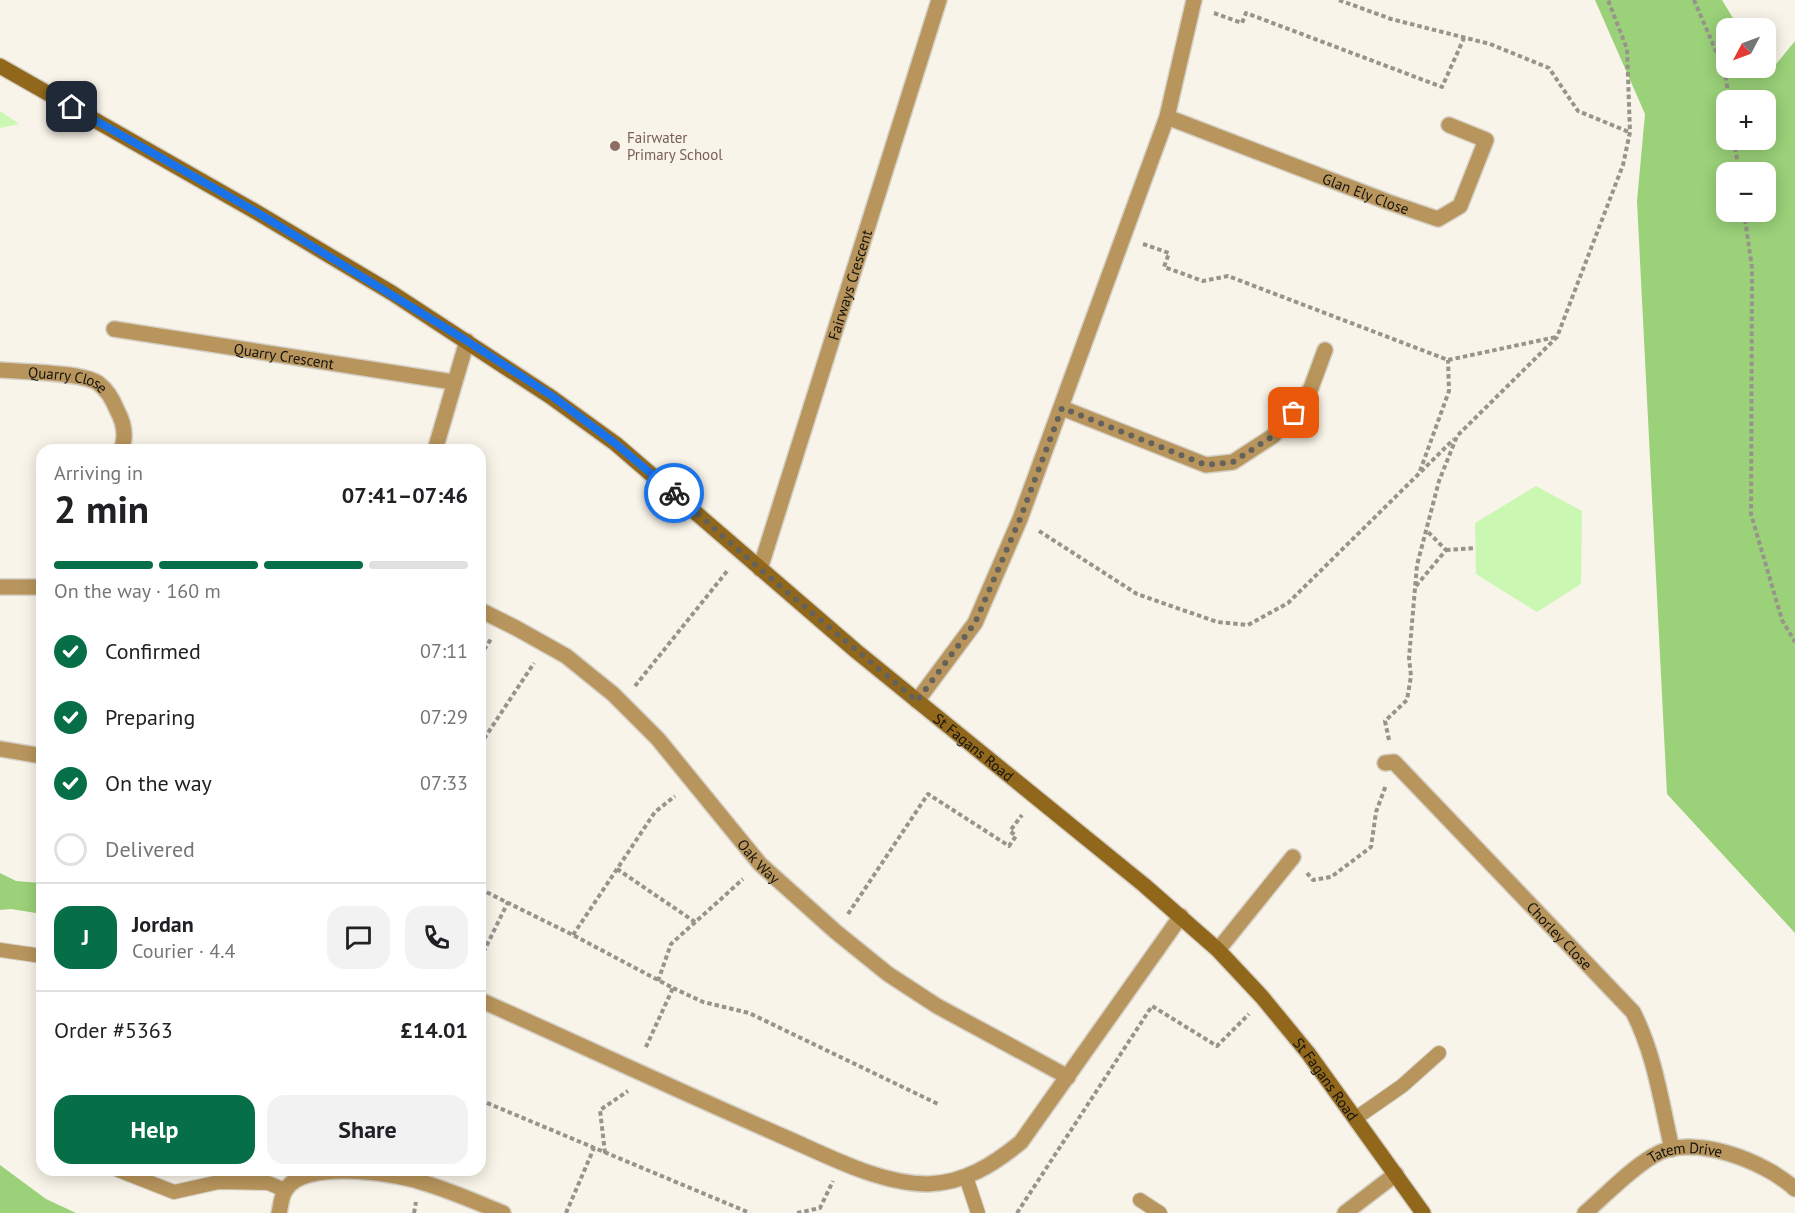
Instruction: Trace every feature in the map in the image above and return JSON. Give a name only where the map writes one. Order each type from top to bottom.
[{"type":"street","name":"Fairways Crescent","points":[[760,569],[939,0]]},
{"type":"street","points":[[917,701],[975,623],[1020,519],[1167,117],[1193,3]]},
{"type":"street","name":"St Fagans Road","points":[[0,66],[258,213],[467,341],[552,396],[616,444],[917,701],[1181,916],[1218,950],[1308,1053],[1423,1213]]},
{"type":"street","name":"Glan Ely Close","points":[[1167,117],[1438,219],[1460,206],[1485,140],[1449,125]]},
{"type":"street","name":"Quarry Crescent","points":[[114,329],[453,382]]},
{"type":"street","points":[[437,444],[453,382],[467,341]]},
{"type":"street","points":[[1062,408],[1206,465],[1233,462],[1273,436],[1294,413],[1311,388],[1325,350]]},
{"type":"street","name":"Quarry Close","points":[[0,370],[80,377],[97,383],[112,399],[121,418],[125,435],[123,444]]},
{"type":"street","points":[[0,587],[36,587]]},
{"type":"street","name":"Oak Way","points":[[486,613],[566,657],[621,703],[658,739],[759,864],[888,974],[938,1006],[1068,1077]]},
{"type":"street","points":[[0,750],[36,755]]},
{"type":"street","name":"Chorley Close","points":[[1390,762],[1633,1012],[1644,1034],[1653,1061],[1672,1149]]},
{"type":"street","points":[[1218,950],[1293,857]]},
{"type":"street","points":[[486,1003],[842,1162],[888,1179],[928,1184],[966,1177],[985,1169],[1021,1142],[1181,916]]},
{"type":"street","name":"Tatem Drive","points":[[1585,1213],[1654,1155],[1672,1149],[1692,1147],[1747,1159],[1775,1174],[1795,1189]]},
{"type":"street","points":[[1345,1213],[1396,1174]]},
{"type":"street","points":[[279,1213],[285,1190],[296,1180],[308,1176]]},
{"type":"street","points":[[393,1176],[420,1181],[503,1213]]},
{"type":"lane","points":[[0,950],[36,955]]},
{"type":"lane","points":[[1356,1118],[1402,1086],[1439,1053]]},
{"type":"lane","points":[[133,1176],[174,1192],[219,1182],[268,1183],[285,1190]]},
{"type":"lane","points":[[966,1177],[978,1213]]},
{"type":"lane","points":[[1140,1200],[1160,1213]]},
{"type":"path","points":[[1338,0],[1391,19],[1490,44],[1549,68],[1578,111],[1630,132]]},
{"type":"path","points":[[1020,519],[1137,594],[1217,622],[1248,625],[1288,603],[1557,337],[1623,165],[1630,132],[1627,49],[1608,0]]},
{"type":"path","points":[[1694,0],[1725,72],[1728,90]]},
{"type":"path","points":[[1193,3],[1242,23],[1246,13],[1442,87],[1464,38]]},
{"type":"path","points":[[1745,222],[1752,268],[1751,514],[1782,620],[1795,642]]},
{"type":"path","points":[[1123,237],[1169,253],[1164,267],[1203,282],[1228,276],[1448,360],[1557,337]]},
{"type":"path","points":[[1419,472],[1449,391],[1448,360]]},
{"type":"path","points":[[1390,762],[1385,722],[1407,700],[1411,676],[1409,658],[1417,566],[1438,481],[1457,436]]},
{"type":"path","points":[[1426,530],[1446,550]]},
{"type":"path","points":[[1416,586],[1446,550],[1475,548]]},
{"type":"path","points":[[621,703],[742,553]]},
{"type":"path","points":[[486,736],[546,645]]},
{"type":"path","points":[[573,935],[655,812],[693,782]]},
{"type":"path","points":[[836,932],[928,794],[1009,846],[1016,836],[1010,831],[1035,798]]},
{"type":"path","points":[[1313,880],[1331,878],[1371,847],[1376,812]]},
{"type":"path","points":[[658,981],[671,944],[759,864]]},
{"type":"path","points":[[617,869],[696,922]]},
{"type":"path","points":[[486,892],[658,981],[703,1002],[749,1013],[938,1104]]},
{"type":"path","points":[[486,947],[508,902]]},
{"type":"path","points":[[605,1153],[600,1110],[634,1087],[636,1070],[673,988]]},
{"type":"path","points":[[1017,1213],[1152,1006],[1216,1046],[1264,1000]]},
{"type":"path","points":[[486,1103],[750,1213]]},
{"type":"path","points":[[566,1213],[594,1148]]},
{"type":"path","points":[[797,1213],[820,1208],[842,1162]]},
{"type":"green space","points":[[1595,0],[1722,0],[1733,18],[1716,18],[1716,78],[1776,78],[1776,64],[1795,41],[1795,933],[1667,794],[1637,201],[1645,114]]},
{"type":"green space","points":[[0,111],[19,124],[0,128]]},
{"type":"green space","points":[[1536,486],[1582,511],[1581,584],[1537,612],[1476,574],[1475,523]]},
{"type":"green space","points":[[0,873],[16,881],[36,883],[36,913],[11,909],[0,910]]},
{"type":"green space","points":[[0,1165],[46,1199],[76,1213],[0,1213]]},
{"type":"way so far","points":[[674,493],[760,569],[917,701],[975,623],[1020,519],[1062,408],[1206,465],[1233,462],[1273,436],[1294,413]]},
{"type":"place","name":"Fairwater Primary School","points":[[615,146]]},
{"type":"route","points":[[72,107],[258,213],[467,341],[552,396],[616,444],[674,493]]}]
